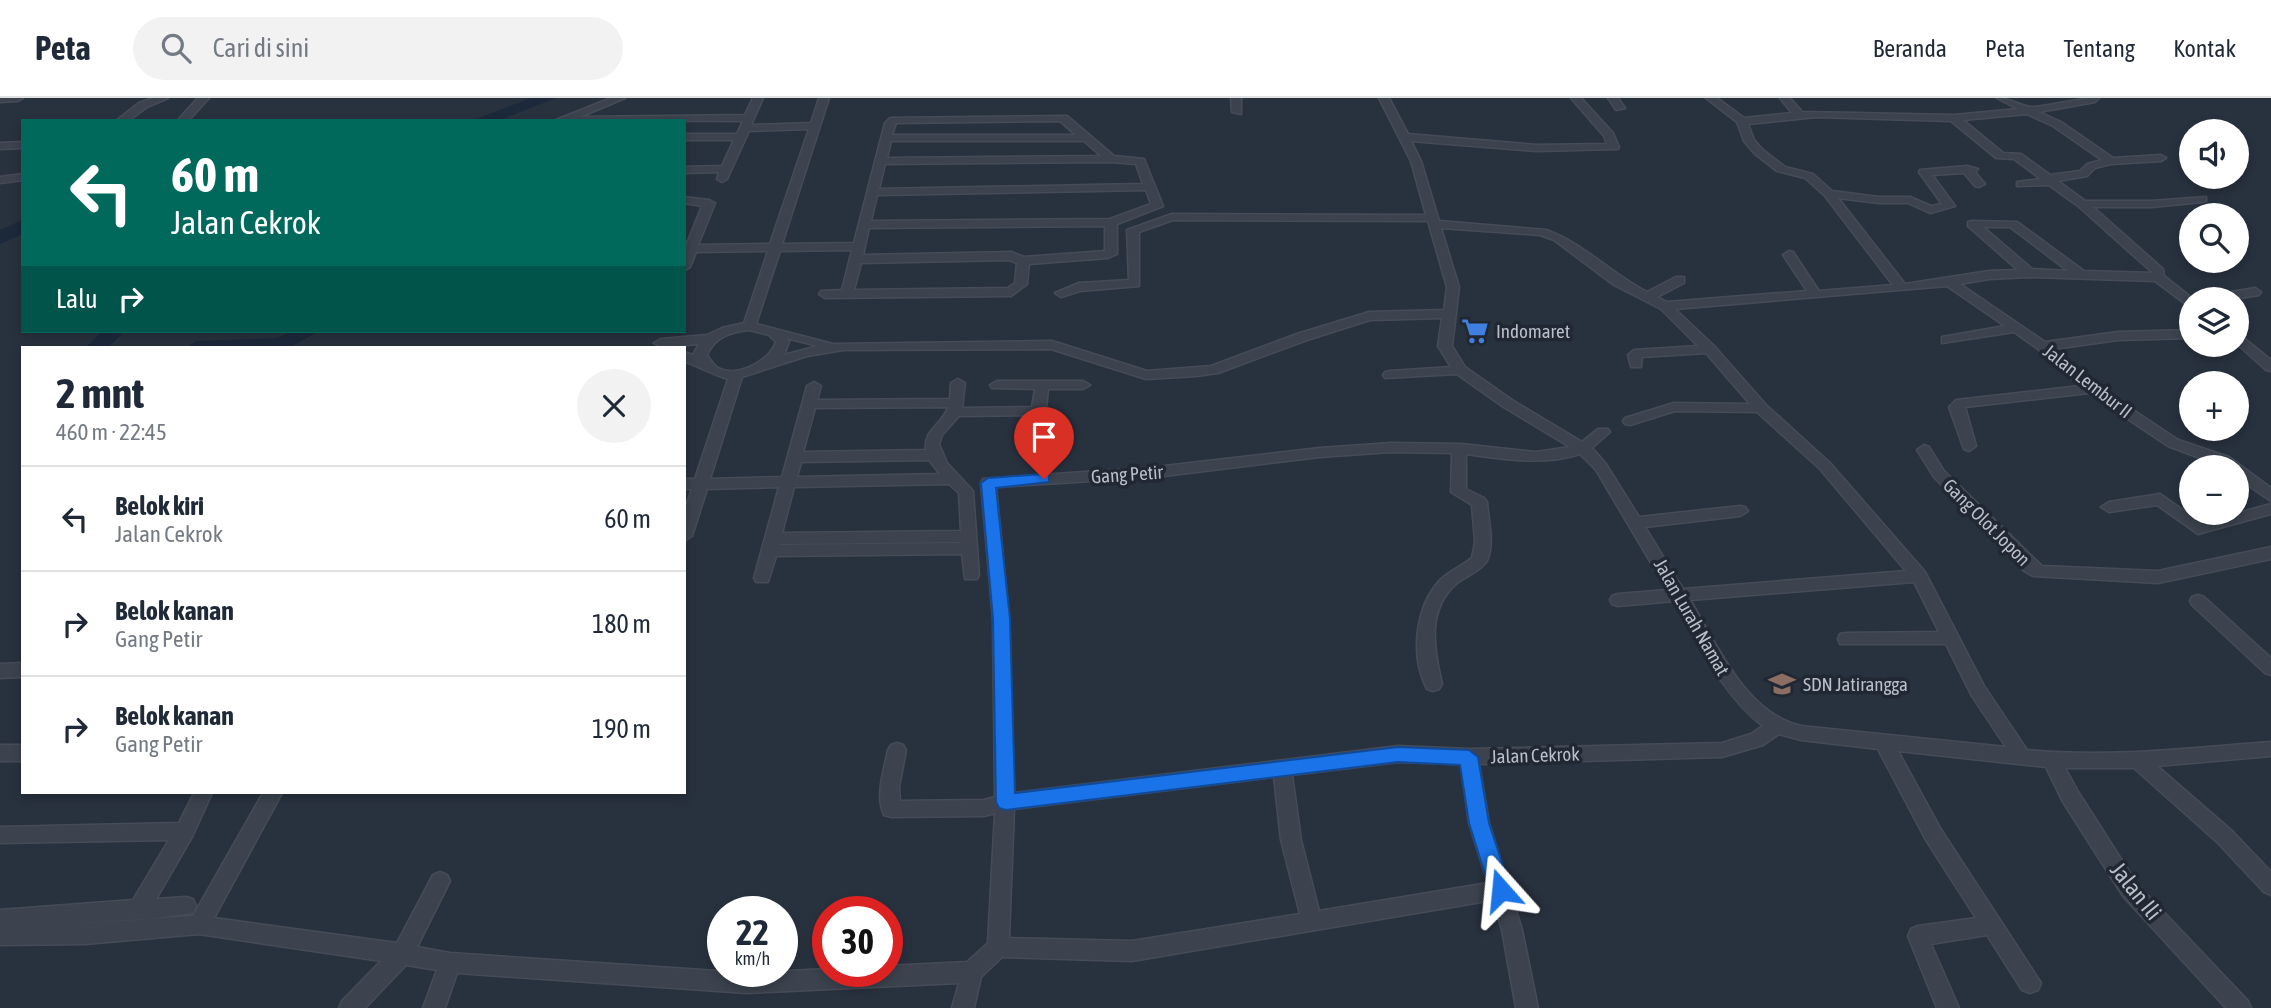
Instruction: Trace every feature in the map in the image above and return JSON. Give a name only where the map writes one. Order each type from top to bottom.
[{"type":"street","points":[[0,99],[18,98]]},
{"type":"street","points":[[124,119],[143,105],[163,98]]},
{"type":"street","points":[[184,119],[204,98]]},
{"type":"street","points":[[564,119],[620,98]]},
{"type":"street","points":[[686,170],[724,174],[758,98]]},
{"type":"street","points":[[749,326],[824,98]]},
{"type":"street","points":[[1236,98],[1237,112]]},
{"type":"street","points":[[1380,98],[1416,161],[1453,288],[1445,346],[1460,370],[1390,375]]},
{"type":"street","points":[[1404,137],[1529,147],[1614,147],[1609,135],[1576,98]]},
{"type":"street","points":[[1613,98],[1620,108]]},
{"type":"street","points":[[1712,98],[1742,121],[1749,141],[1759,152],[1782,169],[1809,176],[1829,194],[1902,288]]},
{"type":"street","points":[[1785,98],[1800,117]]},
{"type":"street","points":[[2002,98],[2057,124],[2111,161]]},
{"type":"street","points":[[1742,121],[1888,114],[1954,118],[2095,99]]},
{"type":"street","points":[[847,294],[890,123],[900,119],[1058,116],[1067,120],[1083,138],[1111,159]]},
{"type":"street","points":[[1954,118],[2000,156],[2017,156],[2082,204],[2159,272],[2158,276]]},
{"type":"street","points":[[686,125],[815,127]]},
{"type":"street","points":[[686,138],[745,128]]},
{"type":"street","points":[[887,138],[1083,138]]},
{"type":"street","points":[[0,146],[21,145]]},
{"type":"street","points":[[2021,184],[2083,174],[2091,166],[2111,161],[2161,158]]},
{"type":"street","points":[[865,225],[1111,222],[1157,206],[1140,160],[881,161]]},
{"type":"street","points":[[1829,194],[1879,200],[1910,200],[1930,209],[1948,206],[1924,172],[1970,169],[1979,184]]},
{"type":"street","points":[[0,180],[21,177]]},
{"type":"street","points":[[873,191],[1150,187]]},
{"type":"street","points":[[2082,204],[2172,203],[2203,199]]},
{"type":"street","points":[[686,200],[709,203],[691,242],[686,260]]},
{"type":"street","points":[[1061,293],[1079,287],[1135,283],[1133,230],[1172,218],[1433,221],[1542,232],[1558,238],[1618,282],[1665,306],[1709,349],[1761,408],[1825,466],[1919,576],[1978,691],[2020,754]]},
{"type":"street","points":[[691,242],[858,253],[1011,256],[1023,261],[1108,254],[1112,251],[1111,222]]},
{"type":"street","points":[[2029,273],[1972,224],[2010,223],[2080,274]]},
{"type":"street","points":[[1789,255],[1816,295]]},
{"type":"street","points":[[825,294],[1011,292],[1021,284],[1023,261]]},
{"type":"street","points":[[1665,306],[1902,288],[1989,275],[2029,273],[2158,276],[2179,293]]},
{"type":"street","points":[[1647,297],[1680,280]]},
{"type":"street","name":"Jalan Lembur II","points":[[1949,282],[2043,346],[2092,389],[2173,443],[2209,455]]},
{"type":"street","points":[[2249,293],[2255,292]]},
{"type":"street","points":[[686,357],[703,363],[710,369],[736,374],[805,352],[843,346],[1052,345],[1146,375],[1213,370],[1369,316],[1450,314]]},
{"type":"street","points":[[703,363],[703,346],[711,339],[722,332],[749,326],[843,346]]},
{"type":"street","points":[[1947,340],[2015,328]]},
{"type":"street","points":[[767,365],[783,348],[783,339],[776,332]]},
{"type":"street","points":[[2043,346],[2118,336],[2179,334]]},
{"type":"street","points":[[661,343],[711,339]]},
{"type":"street","points":[[2249,348],[2271,367]]},
{"type":"street","points":[[1636,365],[1635,355],[1639,353],[1709,349]]},
{"type":"street","name":"Jalan Lurah Namat","points":[[1460,370],[1507,403],[1584,449],[1614,484],[1730,680],[1755,711],[1776,726],[1801,733],[2020,754],[2052,760],[2138,760],[2271,749]]},
{"type":"street","points":[[686,530],[736,374]]},
{"type":"street","points":[[958,383],[955,407],[934,435],[934,455],[951,479],[966,491],[971,575]]},
{"type":"street","points":[[997,385],[1083,385]]},
{"type":"street","points":[[809,404],[955,407],[1035,412],[1039,409],[1042,385]]},
{"type":"street","points":[[762,578],[814,386]]},
{"type":"street","points":[[1969,446],[1957,414],[1956,407],[1961,403],[2092,389]]},
{"type":"street","points":[[1630,421],[1674,407],[1761,408]]},
{"type":"street","points":[[1584,449],[1603,432]]},
{"type":"street","points":[[1433,684],[1426,654],[1425,616],[1444,586],[1479,560],[1483,542],[1479,502],[1458,492],[1459,449]]},
{"type":"street","name":"Gang Petir","points":[[1006,802],[1002,619],[988,483],[1170,471],[1310,454],[1459,449],[1524,456],[1584,449]]},
{"type":"street","name":"Gang Olot Jopon","points":[[1924,450],[1939,474],[2030,567],[2039,572],[2158,577],[2271,553]]},
{"type":"street","points":[[795,457],[934,455]]},
{"type":"street","points":[[686,484],[951,479]]},
{"type":"street","name":"Jalan Lembur II","points":[[2249,479],[2271,496]]},
{"type":"street","points":[[2109,507],[2161,499],[2198,529],[2271,509]]},
{"type":"street","points":[[1637,523],[1740,511]]},
{"type":"street","points":[[771,545],[969,542]]},
{"type":"street","points":[[1618,600],[1919,576]]},
{"type":"street","points":[[2198,601],[2271,668]]},
{"type":"street","points":[[1846,639],[1950,638]]},
{"type":"street","points":[[0,671],[21,670]]},
{"type":"street","name":"Jalan Cekrok","points":[[897,750],[890,787],[891,809],[984,808],[1006,802],[1398,754],[1469,757],[1722,750],[1758,740],[1776,726]]},
{"type":"street","points":[[1883,741],[1933,834],[2030,983]]},
{"type":"street","points":[[0,753],[21,753]]},
{"type":"street","points":[[1469,757],[1479,823],[1501,890],[1527,1008]]},
{"type":"street","name":"Jalan Ili","points":[[2052,760],[2070,796],[2130,890],[2240,1008]]},
{"type":"street","points":[[2138,760],[2225,837],[2271,886]]},
{"type":"street","points":[[1282,768],[1291,840],[1312,921]]},
{"type":"street","points":[[138,911],[185,831],[203,794]]},
{"type":"street","points":[[199,925],[273,794]]},
{"type":"street","points":[[963,1008],[972,972],[998,947],[1006,802]]},
{"type":"street","points":[[0,835],[185,831]]},
{"type":"street","points":[[350,1008],[402,954],[440,881]]},
{"type":"street","points":[[998,947],[1132,951],[1501,890]]},
{"type":"street","points":[[0,919],[186,906]]},
{"type":"street","points":[[0,935],[85,934],[199,925],[450,963],[747,983],[972,972]]},
{"type":"street","points":[[1948,1008],[1918,936],[1992,925]]},
{"type":"street","points":[[433,1008],[450,963]]},
{"type":"waterway","points":[[485,119],[548,98]]},
{"type":"waterway","points":[[0,238],[21,227]]},
{"type":"waterway","points":[[98,346],[112,333]]},
{"type":"waterway","points":[[238,346],[281,344],[304,333]]},
{"type":"place","name":"Indomaret","points":[[1475,331]]},
{"type":"place","name":"SDN Jatirangga","points":[[1782,684]]},
{"type":"route","points":[[1044,479],[988,483],[1002,619],[1002,718],[1006,802],[1398,754],[1469,757],[1479,823],[1501,890]]}]
